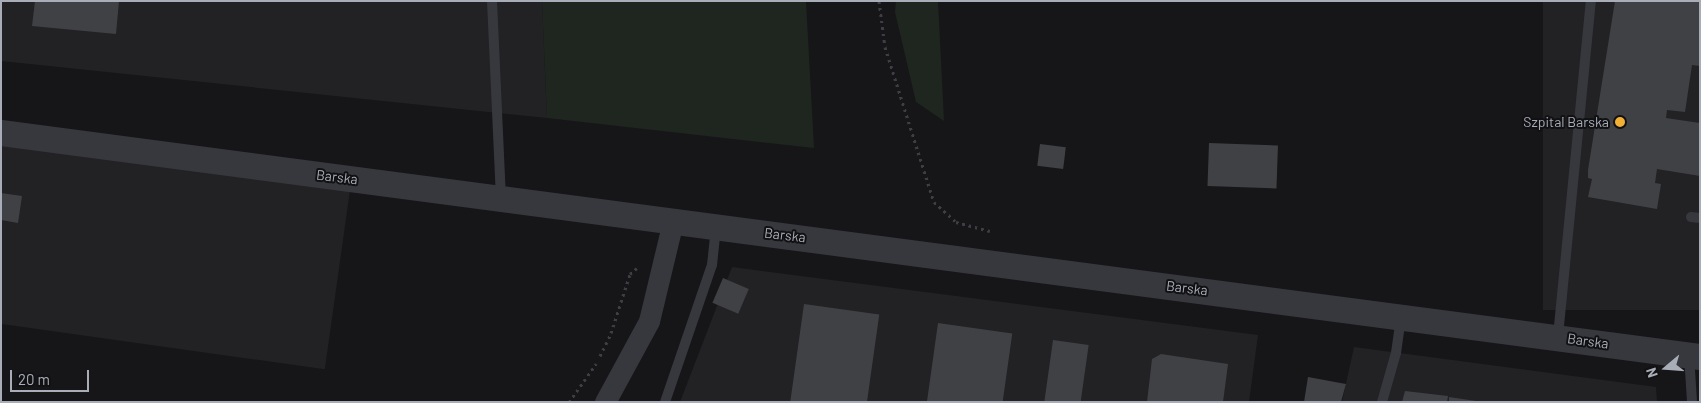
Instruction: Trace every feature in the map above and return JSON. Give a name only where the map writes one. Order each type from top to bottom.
[{"type":"street","name":"Barska","points":[[1,133],[1558,336],[1694,356]]},
{"type":"street","points":[[605,402],[649,321],[674,221]]},
{"type":"lane","points":[[492,1],[501,199]]},
{"type":"lane","points":[[1558,336],[1591,1]]},
{"type":"lane","points":[[665,402],[712,265],[716,226]]},
{"type":"lane","points":[[1382,402],[1396,353],[1402,316]]},
{"type":"lane","points":[[1692,402],[1694,356]]},
{"type":"path","points":[[879,1],[885,47],[934,202],[956,222],[990,231]]},
{"type":"path","points":[[569,402],[596,364],[611,333],[633,270],[661,272]]},
{"type":"shaded area","points":[[1,1],[542,1],[547,118],[1,61]]},
{"type":"shaded area","points":[[542,1],[806,1],[814,148],[547,118]]},
{"type":"shaded area","points":[[896,1],[938,1],[944,121],[916,102],[895,12]]},
{"type":"shaded area","name":"Szpital Barska","points":[[1543,1],[1700,1],[1700,310],[1543,310]]},
{"type":"shaded area","points":[[1,137],[351,186],[325,369],[1,324]]},
{"type":"shaded area","points":[[732,267],[1258,335],[1249,402],[680,402]]},
{"type":"shaded area","points":[[1354,347],[1656,387],[1657,402],[1342,402]]},
{"type":"building","points":[[35,1],[119,1],[116,34],[32,26]]},
{"type":"building","name":"Szpital Barska","points":[[1615,1],[1700,1],[1700,66],[1692,65],[1685,112],[1667,110],[1666,118],[1700,123],[1700,176],[1657,169],[1655,183],[1661,184],[1657,209],[1588,197],[1592,179],[1588,178],[1588,170]]},
{"type":"building","points":[[1209,143],[1278,145],[1276,188],[1207,186]]},
{"type":"building","points":[[1040,144],[1066,147],[1063,169],[1037,166]]},
{"type":"building","points":[[1,193],[22,196],[18,223],[1,220]]},
{"type":"building","points":[[723,278],[749,289],[738,314],[712,303]]},
{"type":"building","points":[[804,304],[879,315],[867,402],[790,402]]},
{"type":"building","points":[[938,323],[1012,333],[1003,402],[927,402]]},
{"type":"building","points":[[1053,340],[1089,345],[1081,402],[1044,402]]},
{"type":"building","points":[[1161,354],[1228,364],[1223,402],[1147,402],[1152,359]]},
{"type":"building","points":[[1308,377],[1346,384],[1341,402],[1304,402]]},
{"type":"building","points":[[1405,391],[1448,396],[1447,402],[1402,402]]},
{"type":"building","points":[[1449,397],[1476,401],[1476,402],[1449,402]]},
{"type":"place","name":"Szpital Barska","points":[[1620,122]]}]
